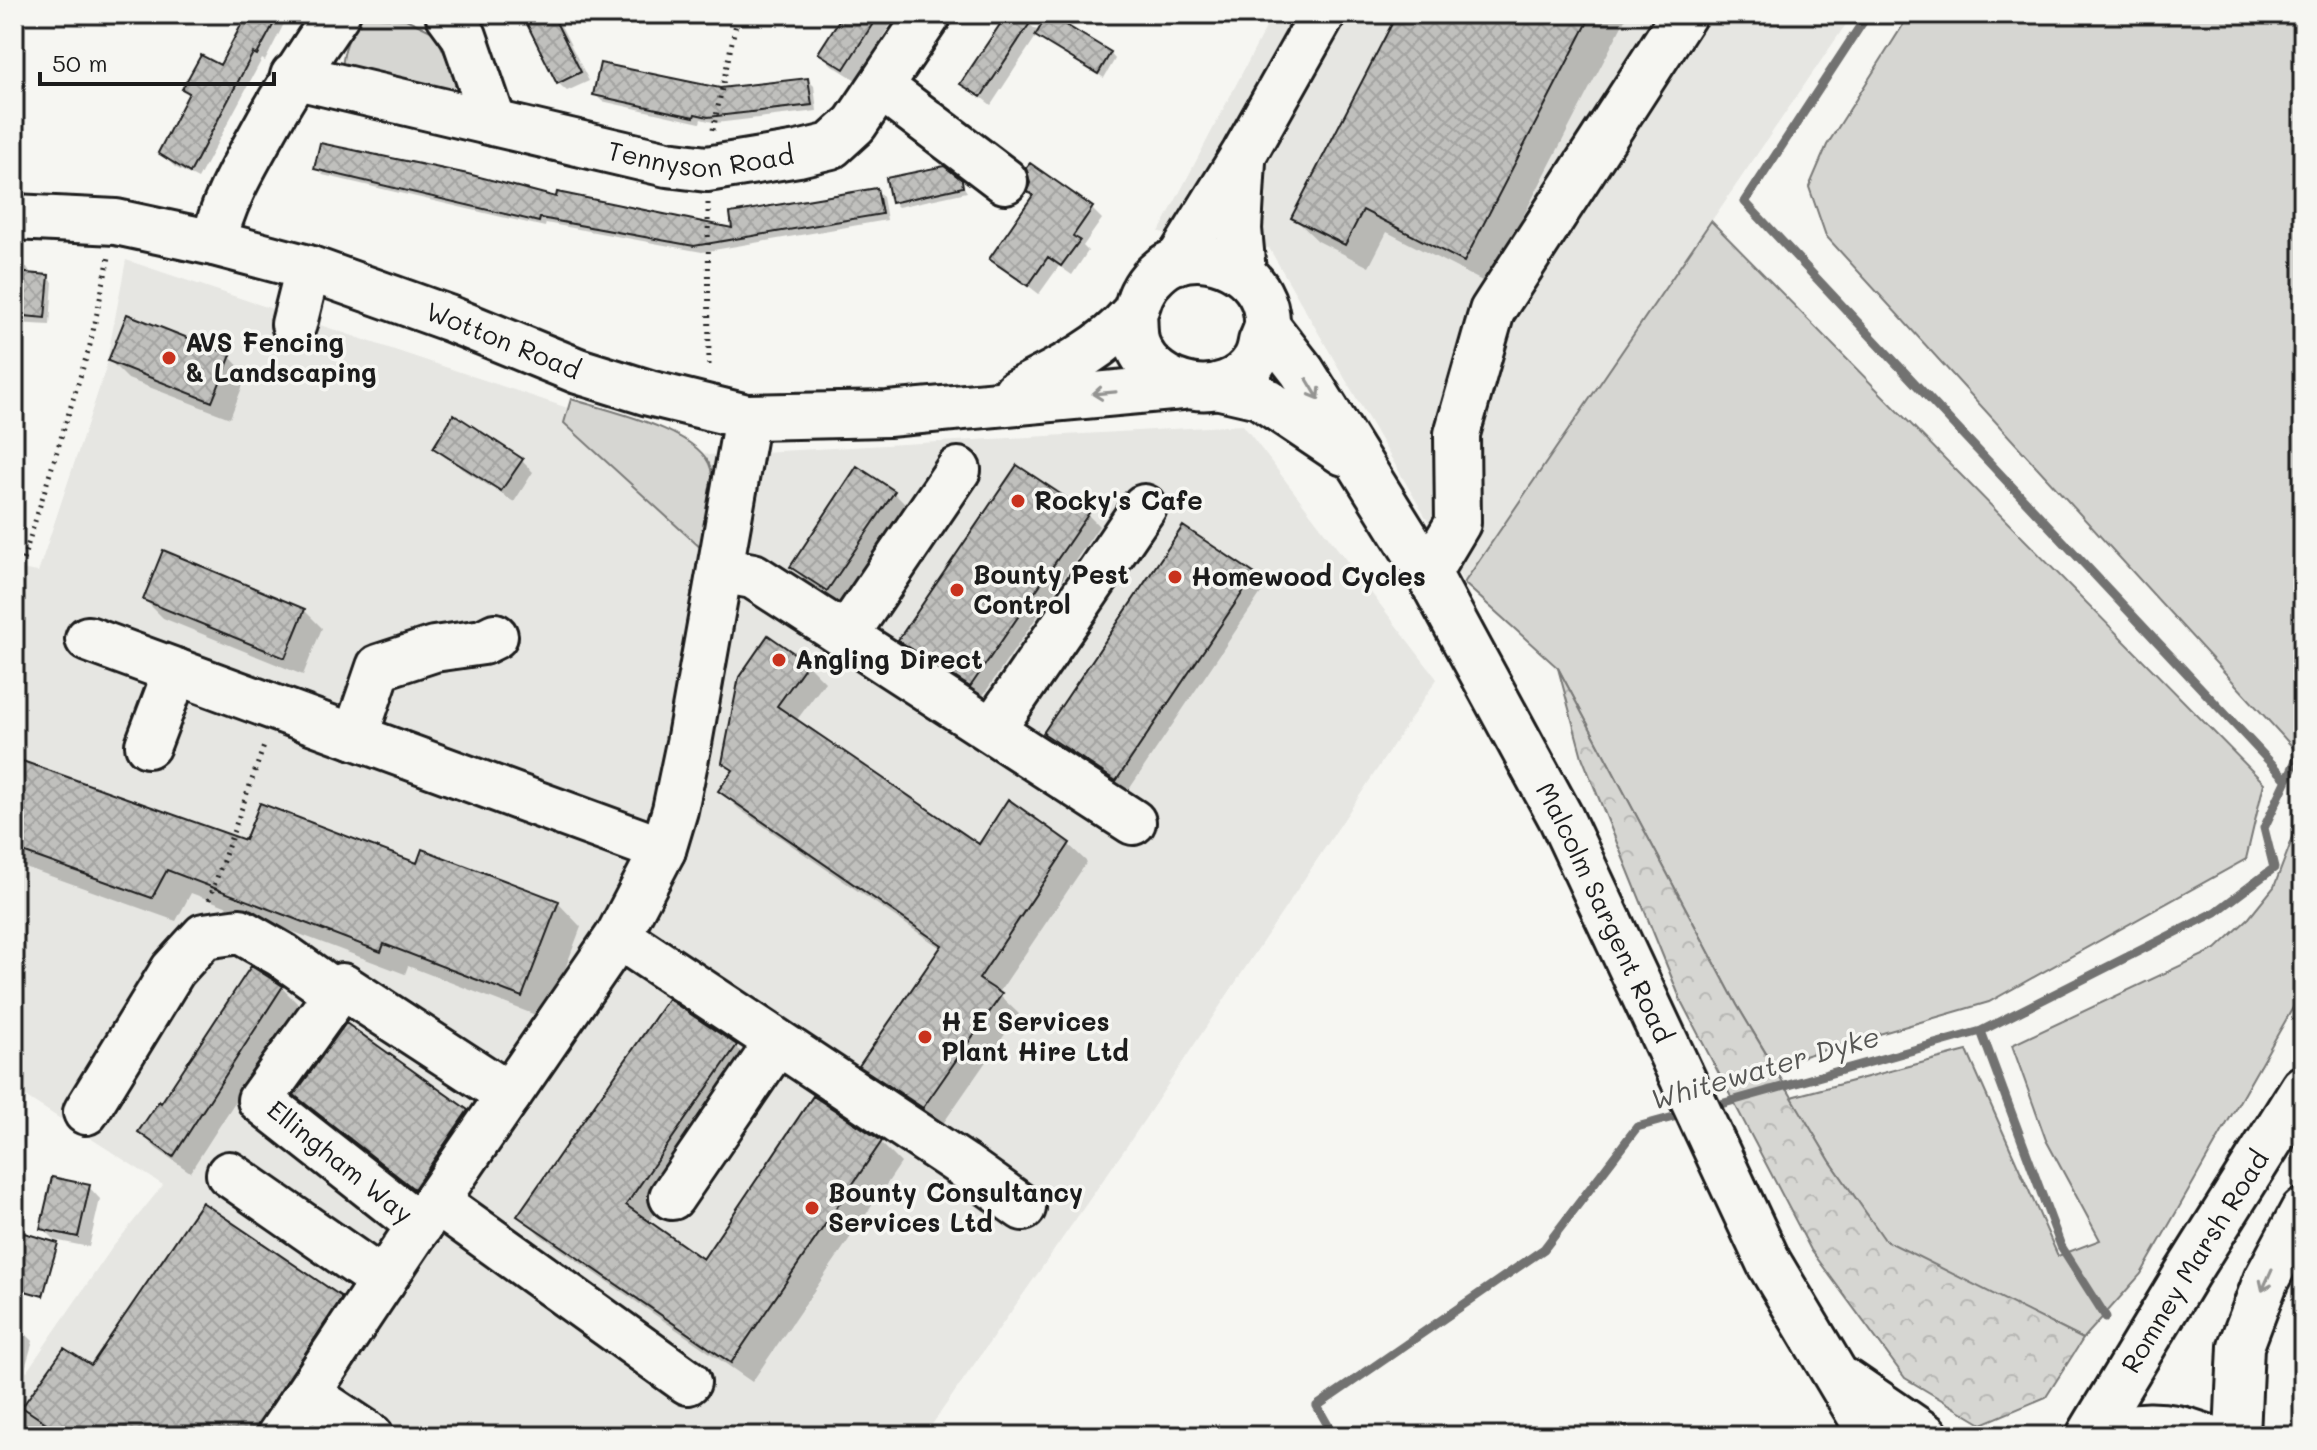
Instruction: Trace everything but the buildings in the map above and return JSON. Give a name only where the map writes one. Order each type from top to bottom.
[{"type":"street","points":[[214,243],[236,180],[293,76],[337,14]]},
{"type":"street","points":[[448,14],[464,36],[494,123]]},
{"type":"street","name":"Tennyson Road","points":[[293,76],[667,164],[707,169],[831,146],[855,124],[929,14]]},
{"type":"street","name":"Wotton Road","points":[[998,402],[1085,356],[1134,313],[1142,291],[1158,272],[1178,261],[1244,154],[1323,14]]},
{"type":"street","points":[[1428,573],[1458,523],[1457,434],[1492,311],[1684,14]]},
{"type":"street","points":[[881,87],[1005,181]]},
{"type":"street","name":"Wotton Road","points":[[1244,154],[1239,229],[1243,272],[1263,301],[1267,326]]},
{"type":"street","name":"Wotton Road","points":[[14,217],[116,222],[214,243],[308,268],[448,318],[578,371],[649,393],[728,412],[888,414],[998,402],[1201,387]]},
{"type":"street","points":[[1178,261],[1214,258],[1243,272]]},
{"type":"street","points":[[294,324],[308,268]]},
{"type":"street","points":[[1134,313],[1137,343],[1152,369],[1201,387],[1239,377],[1256,360],[1267,326]]},
{"type":"street","name":"Malcolm Sargent Road","points":[[1267,326],[1302,371],[1428,573],[1561,818],[1769,1263],[1872,1436]]},
{"type":"street","name":"Malcolm Sargent Road","points":[[1201,387],[1259,396],[1356,461]]},
{"type":"street","name":"Ellingham Way","points":[[279,1436],[618,936],[663,850],[678,797],[720,570],[728,412]]},
{"type":"street","points":[[846,635],[958,470]]},
{"type":"street","points":[[993,729],[1144,507]]},
{"type":"street","points":[[720,570],[753,576],[1133,822]]},
{"type":"street","points":[[355,737],[379,667],[434,649],[483,642],[495,636]]},
{"type":"street","points":[[88,639],[663,850]]},
{"type":"street","points":[[148,745],[176,671]]},
{"type":"street","points":[[86,1112],[173,970],[204,936],[240,931],[282,955],[337,994],[342,986],[509,1095]]},
{"type":"street","points":[[618,936],[1023,1208]]},
{"type":"street","name":"Ellingham Way","points":[[337,994],[260,1100],[428,1214]]},
{"type":"street","points":[[672,1197],[777,1043]]},
{"type":"street","name":"Romney Marsh Road","points":[[2092,1436],[2187,1273],[2303,1088]]},
{"type":"street","points":[[229,1174],[383,1281]]},
{"type":"street","points":[[2237,1436],[2241,1346],[2266,1280],[2303,1211]]},
{"type":"street","points":[[428,1214],[688,1382]]},
{"type":"street","name":"Malcolm Sargent Road","points":[[1835,1374],[1926,1436]]},
{"type":"street","points":[[308,1394],[371,1436]]},
{"type":"street","points":[[2092,1436],[2124,1426],[2164,1425],[2204,1436]]},
{"type":"path","points":[[728,412],[707,169],[738,14]]},
{"type":"path","points":[[23,560],[90,345],[116,222]]},
{"type":"path","points":[[204,936],[208,902],[278,709]]},
{"type":"shaded area","points":[[1273,14],[1853,14],[1464,583],[1269,248],[1159,232]]},
{"type":"shaded area","points":[[126,260],[708,455],[1243,425],[1437,679],[1129,1143],[924,1436],[14,1436],[14,1397],[18,1384],[112,1248],[163,1185],[14,1089],[14,568],[38,572],[105,371]]},
{"type":"green space","points":[[1910,14],[2303,14],[2303,746],[2299,754],[1826,236],[1809,187],[1827,145]]},
{"type":"green space","points":[[363,16],[406,19],[435,33],[457,80],[459,87],[454,94],[342,71],[348,42]]},
{"type":"green space","points":[[1711,221],[2264,783],[2246,859],[1989,1002],[1773,1065],[1737,1005],[1558,668],[1464,583]]},
{"type":"green space","points":[[571,399],[672,433],[704,455],[711,469],[712,488],[702,549],[564,423]]},
{"type":"green space","points":[[1558,668],[1737,1005],[1830,1161],[1885,1240],[2083,1339],[2046,1397],[1982,1424],[1905,1378],[1811,1250],[1682,1003],[1582,757]]},
{"type":"green space","points":[[2303,811],[2303,990],[2141,1274],[2083,1339],[1885,1241],[1791,1097],[1967,1051],[2058,1256],[2100,1240],[2046,1140],[2012,1045],[2216,949],[2249,918],[2274,887]]},
{"type":"waterway","points":[[1868,14],[1745,202],[2286,779]]},
{"type":"waterway","points":[[1710,1107],[1981,1031],[2216,912],[2274,868],[2264,828],[2303,746]]},
{"type":"waterway","points":[[1981,1031],[2061,1246],[2106,1317]]},
{"type":"waterway","name":"Whitewater Dyke","points":[[1334,1436],[1317,1406],[1544,1249],[1637,1127],[1688,1113]]},
{"type":"place","name":"AVS Fencing & Landscaping","points":[[169,358]]},
{"type":"place","name":"Rocky's Cafe","points":[[1018,501]]},
{"type":"place","name":"Homewood Cycles","points":[[1175,577]]},
{"type":"place","name":"Bounty Pest Control","points":[[957,590]]},
{"type":"place","name":"Angling Direct","points":[[779,660]]},
{"type":"place","name":"H E Services Plant Hire Ltd","points":[[925,1037]]},
{"type":"place","name":"Bounty Consultancy Services Ltd","points":[[812,1208]]}]
